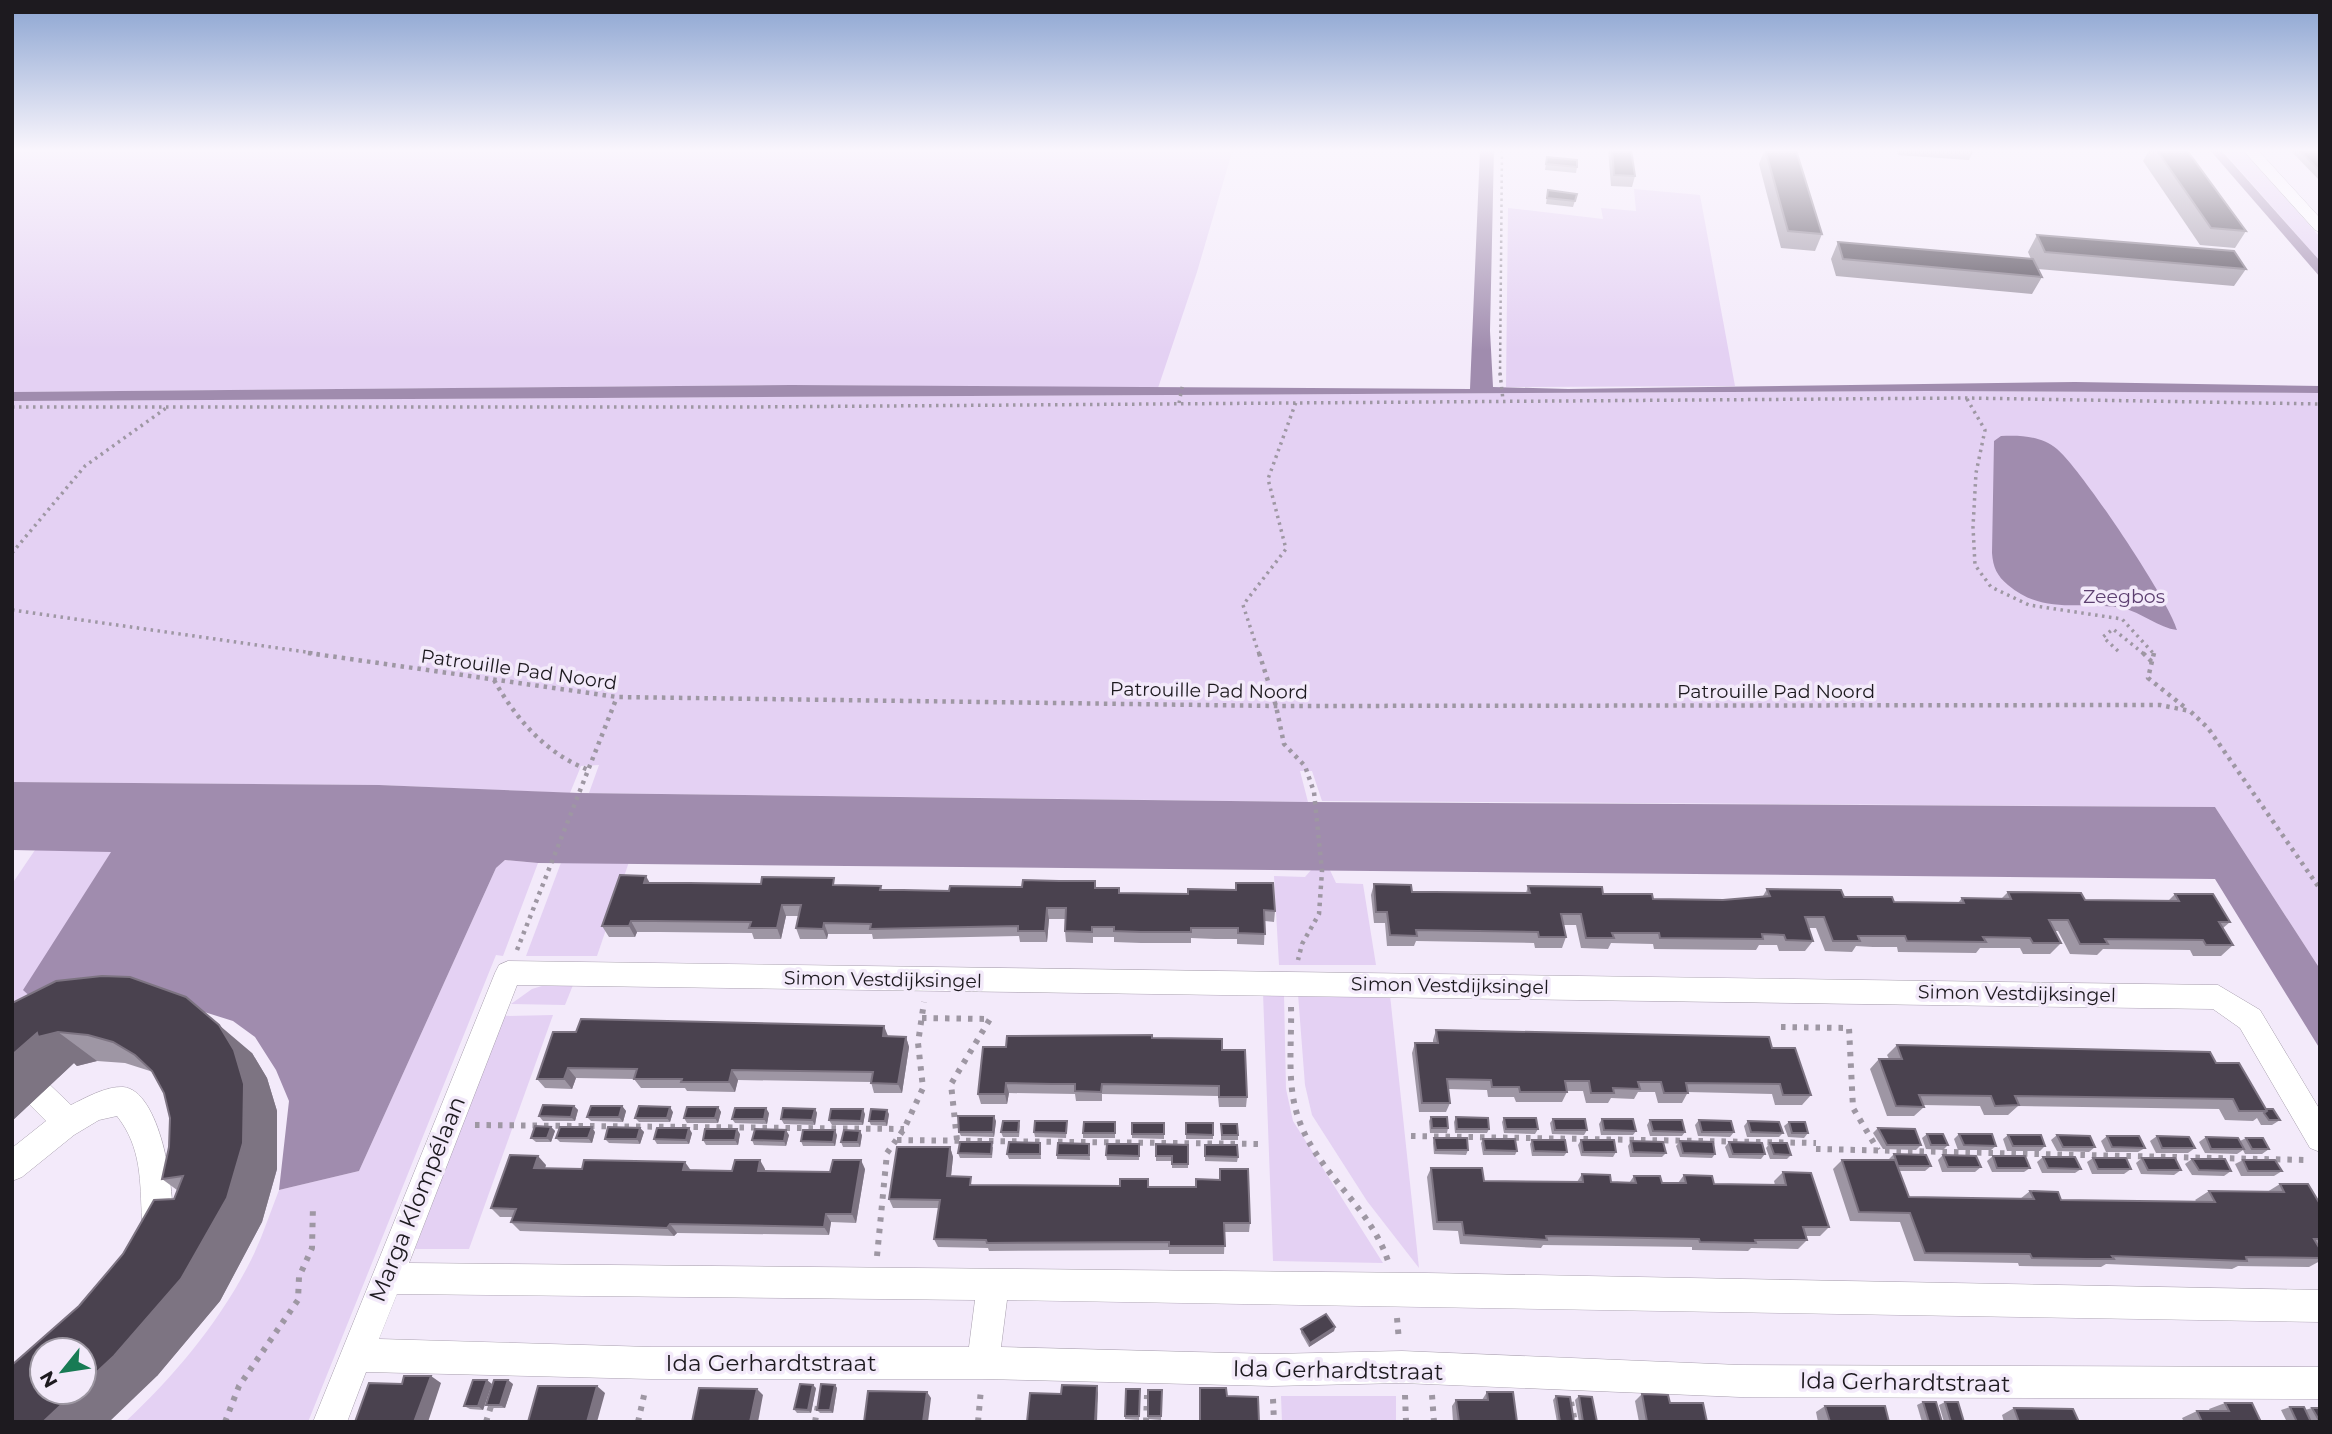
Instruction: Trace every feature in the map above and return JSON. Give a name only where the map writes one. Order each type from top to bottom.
[{"type":"street","name":"Simon Vestdijksingel","points":[[507,975],[2218,997],[2250,1018],[2320,1139]]},
{"type":"street","name":"Marga Klompélaan","points":[[330,1422],[507,975]]},
{"type":"street","points":[[39,1094],[67,1121]]},
{"type":"street","points":[[12,1167],[67,1121],[106,1102],[123,1101],[153,1147],[157,1220],[145,1258]]},
{"type":"street","points":[[385,1278],[1394,1289],[2320,1306]]},
{"type":"street","points":[[983,1363],[993,1284]]},
{"type":"street","name":"Ida Gerhardtstraat","points":[[356,1355],[651,1363],[983,1363],[1272,1370],[1402,1367],[1740,1381],[2320,1383]]},
{"type":"path","points":[[1501,216],[1500,383],[1503,400]]},
{"type":"path","points":[[1179,403],[1183,383]]},
{"type":"path","points":[[1966,398],[1985,430],[1976,472],[1975,565],[1991,587],[2029,605],[2122,619],[2154,653],[2148,678],[2208,728],[2320,889]]},
{"type":"path","points":[[12,407],[748,407],[1966,398],[2320,404]]},
{"type":"path","points":[[1296,402],[1268,479],[1286,549],[1243,605],[1276,706],[1284,744],[1305,766],[1314,792],[1322,871],[1319,914],[1302,944],[1292,983],[1292,1080],[1300,1121],[1385,1249],[1394,1289],[1406,1422]]},
{"type":"path","points":[[12,553],[85,466],[169,406]]},
{"type":"path","name":"Patrouille Pad Noord","points":[[12,610],[617,697],[1276,706],[2160,705],[2190,711]]},
{"type":"path","points":[[2119,651],[2103,637],[2113,629],[2152,662]]},
{"type":"path","points":[[494,680],[506,703],[525,725],[577,768],[589,771]]},
{"type":"path","points":[[507,975],[617,697]]},
{"type":"path","points":[[874,1284],[887,1153],[904,1129],[923,1088],[918,1044],[927,979]]},
{"type":"path","points":[[922,1018],[990,1019],[951,1084],[957,1140]]},
{"type":"path","points":[[1781,1027],[1849,1028],[1853,1108],[1878,1150]]},
{"type":"path","points":[[446,1125],[904,1129]]},
{"type":"path","points":[[1411,1136],[2320,1161]]},
{"type":"path","points":[[897,1140],[1264,1144]]},
{"type":"path","points":[[225,1422],[239,1386],[298,1300],[299,1277],[312,1248],[313,1205]]},
{"type":"green space","points":[[12,216],[1213,216],[1158,388],[791,385],[12,392]]},
{"type":"green space","points":[[1508,216],[1576,216],[1603,219],[1602,216],[1704,216],[1735,386],[1506,387]]},
{"type":"green space","points":[[2280,216],[2301,216],[2320,237],[2320,261]]},
{"type":"green space","name":"Zeegbos","points":[[1928,391],[2320,393],[2320,969],[2215,807],[1322,801],[1312,771],[1300,771],[1308,802],[589,793],[599,765],[581,766],[570,793],[379,785],[12,782],[12,401]]},
{"type":"green space","points":[[35,850],[112,851],[24,990],[59,1023],[12,1047],[12,884]]},
{"type":"green space","points":[[565,852],[632,853],[597,956],[526,956]]},
{"type":"green space","points":[[505,860],[538,863],[503,956],[496,955],[308,1422],[125,1422],[178,1367],[226,1304],[255,1252],[279,1190],[359,1171],[496,868]]},
{"type":"green space","points":[[1329,868],[1336,883],[1363,884],[1376,965],[1279,965],[1274,876],[1305,877],[1312,869]]},
{"type":"green space","points":[[545,985],[573,985],[565,1005],[511,1004],[532,989]]},
{"type":"green space","points":[[1263,993],[1284,994],[1286,1089],[1293,1121],[1383,1263],[1273,1261]]},
{"type":"green space","points":[[1298,994],[1390,995],[1419,1268],[1367,1201],[1312,1115],[1305,1085]]},
{"type":"green space","points":[[553,1015],[469,1249],[415,1249],[503,1016]]},
{"type":"green space","points":[[1281,1396],[1396,1396],[1396,1422],[1282,1422]]},
{"type":"shaded area","points":[[1477,216],[1493,216],[1490,331],[1493,387],[1568,389],[2075,382],[2320,386],[2320,393],[1928,391],[12,401],[12,392],[791,385],[1470,389]]},
{"type":"shaded area","points":[[2267,216],[2280,216],[2320,261],[2320,277]]},
{"type":"shaded area","points":[[2001,436],[2023,436],[2044,441],[2069,461],[2142,566],[2177,630],[2122,608],[2049,604],[2035,600],[2021,594],[1998,575],[1992,553],[1994,441]]},
{"type":"shaded area","points":[[12,782],[379,785],[579,793],[1308,802],[2215,807],[2320,969],[2320,1049],[2215,879],[538,863],[505,860],[496,868],[359,1171],[279,1190],[289,1101],[276,1070],[255,1037],[233,1021],[182,1005],[59,1023],[23,990],[111,852],[12,850]]},
{"type":"building","points":[[1784,216],[1816,216],[1822,234],[1788,231]]},
{"type":"building","points":[[2203,216],[2235,216],[2246,231],[2211,228]]},
{"type":"building","points":[[2037,235],[2234,251],[2246,269],[2045,252]]},
{"type":"building","points":[[1838,242],[2033,259],[2042,277],[1843,259]]},
{"type":"building","points":[[620,875],[646,876],[644,883],[761,884],[762,877],[834,878],[833,885],[881,886],[880,890],[949,891],[950,886],[1022,887],[1023,880],[1095,881],[1095,888],[1119,888],[1119,893],[1188,894],[1188,889],[1236,890],[1236,883],[1273,883],[1275,911],[1264,910],[1265,934],[1238,933],[1238,928],[1141,932],[1114,931],[1114,927],[1092,927],[1092,932],[1065,931],[1066,908],[1047,908],[1045,931],[1018,931],[1018,926],[870,929],[871,924],[824,923],[823,929],[796,928],[801,905],[782,905],[777,928],[749,928],[751,922],[631,921],[629,926],[602,926]]},
{"type":"building","points":[[1374,884],[1411,885],[1412,892],[1530,893],[1528,886],[1602,887],[1603,894],[1652,894],[1653,899],[1723,900],[1770,896],[1767,889],[1841,890],[1844,897],[1892,897],[1894,902],[1964,903],[1962,898],[2011,899],[2008,892],[2081,893],[2085,900],[2179,901],[2175,894],[2213,894],[2230,922],[2219,922],[2233,945],[2206,945],[2203,940],[2105,939],[2108,944],[2080,944],[2068,920],[2049,920],[2061,943],[2033,943],[2030,938],[1983,937],[1986,942],[1907,941],[1905,936],[1858,936],[1860,941],[1833,941],[1824,917],[1805,917],[1813,941],[1786,940],[1784,935],[1762,934],[1763,939],[1660,938],[1659,933],[1612,933],[1614,938],[1586,938],[1581,914],[1561,914],[1566,937],[1539,937],[1538,932],[1416,930],[1417,936],[1390,935],[1387,912],[1376,912]]},
{"type":"building","points":[[102,976],[130,977],[186,997],[219,1025],[234,1050],[244,1084],[243,1143],[227,1198],[181,1279],[98,1371],[98,1336],[45,1336],[79,1306],[123,1254],[154,1200],[174,1199],[183,1176],[162,1179],[169,1147],[170,1118],[164,1093],[152,1071],[135,1055],[113,1042],[88,1035],[58,1032],[38,1037],[37,1033],[12,1055],[12,1003],[56,981]]},
{"type":"building","points":[[581,1019],[884,1026],[883,1036],[906,1037],[898,1084],[871,1083],[873,1072],[732,1070],[729,1082],[634,1079],[637,1069],[568,1068],[564,1079],[537,1079],[553,1032],[576,1032]]},
{"type":"building","points":[[1436,1030],[1769,1037],[1772,1048],[1795,1048],[1811,1095],[1783,1095],[1780,1084],[1686,1083],[1688,1093],[1664,1093],[1661,1082],[1638,1082],[1640,1089],[1613,1088],[1614,1093],[1591,1093],[1589,1081],[1565,1081],[1567,1092],[1520,1092],[1519,1087],[1492,1087],[1491,1080],[1447,1079],[1450,1103],[1422,1103],[1415,1043],[1438,1043]]},
{"type":"building","points":[[1152,1035],[1152,1038],[1222,1039],[1222,1050],[1245,1050],[1247,1097],[1219,1097],[1219,1086],[1102,1084],[1101,1092],[1075,1091],[1075,1084],[1006,1083],[1005,1094],[978,1094],[983,1047],[1006,1047],[1007,1036]]},
{"type":"building","points":[[1897,1045],[2210,1052],[2216,1063],[2239,1063],[2267,1111],[2239,1111],[2233,1099],[2015,1096],[2019,1105],[1995,1106],[1991,1096],[1919,1095],[1924,1107],[1896,1106],[1879,1059],[1902,1059]]},
{"type":"building","points":[[543,1105],[574,1106],[571,1117],[539,1116]]},
{"type":"building","points":[[591,1106],[622,1106],[619,1117],[587,1117]]},
{"type":"building","points":[[639,1106],[670,1107],[667,1118],[635,1118]]},
{"type":"building","points":[[687,1107],[718,1107],[715,1118],[684,1118]]},
{"type":"building","points":[[735,1108],[766,1108],[764,1119],[732,1119]]},
{"type":"building","points":[[783,1108],[815,1109],[812,1120],[781,1119]]},
{"type":"building","points":[[831,1109],[863,1109],[861,1121],[829,1120]]},
{"type":"building","points":[[871,1109],[887,1110],[885,1121],[869,1121]]},
{"type":"building","points":[[2266,1109],[2273,1109],[2280,1120],[2269,1120],[2264,1113]]},
{"type":"building","points":[[958,1116],[994,1116],[993,1132],[959,1132]]},
{"type":"building","points":[[1431,1117],[1447,1117],[1448,1128],[1432,1128]]},
{"type":"building","points":[[1456,1117],[1488,1118],[1489,1129],[1457,1129]]},
{"type":"building","points":[[1504,1118],[1536,1118],[1538,1129],[1506,1129]]},
{"type":"building","points":[[1553,1119],[1585,1119],[1587,1130],[1555,1130]]},
{"type":"building","points":[[1602,1119],[1633,1119],[1636,1131],[1604,1130]]},
{"type":"building","points":[[1650,1120],[1682,1120],[1685,1132],[1653,1131]]},
{"type":"building","points":[[1699,1120],[1731,1121],[1734,1132],[1702,1132]]},
{"type":"building","points":[[1003,1121],[1019,1121],[1018,1132],[1001,1132]]},
{"type":"building","points":[[1035,1121],[1067,1121],[1066,1133],[1034,1132]]},
{"type":"building","points":[[1748,1121],[1779,1122],[1783,1133],[1751,1132]]},
{"type":"building","points":[[1084,1122],[1115,1122],[1115,1133],[1083,1133]]},
{"type":"building","points":[[1789,1122],[1805,1122],[1808,1133],[1792,1133]]},
{"type":"building","points":[[1132,1123],[1164,1123],[1164,1134],[1132,1134]]},
{"type":"building","points":[[1186,1123],[1213,1123],[1213,1135],[1186,1134]]},
{"type":"building","points":[[1221,1124],[1237,1124],[1238,1135],[1222,1135]]},
{"type":"building","points":[[535,1126],[551,1127],[547,1138],[531,1138]]},
{"type":"building","points":[[560,1127],[592,1127],[588,1138],[556,1138]]},
{"type":"building","points":[[608,1127],[640,1128],[637,1139],[605,1139]]},
{"type":"building","points":[[657,1128],[689,1128],[686,1140],[654,1139]]},
{"type":"building","points":[[1878,1128],[1915,1129],[1921,1145],[1887,1145]]},
{"type":"building","points":[[705,1129],[737,1129],[735,1140],[703,1140]]},
{"type":"building","points":[[755,1129],[786,1130],[784,1141],[752,1140]]},
{"type":"building","points":[[803,1130],[835,1130],[833,1142],[801,1141]]},
{"type":"building","points":[[844,1130],[860,1131],[858,1142],[841,1142]]},
{"type":"building","points":[[1927,1134],[1943,1134],[1948,1145],[1931,1145]]},
{"type":"building","points":[[1959,1134],[1992,1134],[1996,1146],[1964,1145]]},
{"type":"building","points":[[2008,1135],[2041,1135],[2045,1146],[2013,1146]]},
{"type":"building","points":[[2057,1135],[2090,1136],[2095,1147],[2063,1147]]},
{"type":"building","points":[[2107,1136],[2139,1136],[2145,1148],[2112,1147]]},
{"type":"building","points":[[2157,1136],[2189,1137],[2195,1148],[2162,1148]]},
{"type":"building","points":[[2206,1137],[2238,1138],[2244,1149],[2211,1149]]},
{"type":"building","points":[[1434,1138],[1467,1138],[1468,1150],[1436,1150]]},
{"type":"building","points":[[2246,1138],[2263,1138],[2269,1149],[2252,1149]]},
{"type":"building","points":[[1483,1139],[1515,1139],[1517,1151],[1485,1150]]},
{"type":"building","points":[[1532,1140],[1565,1140],[1567,1152],[1534,1151]]},
{"type":"building","points":[[1581,1140],[1614,1140],[1616,1152],[1583,1152]]},
{"type":"building","points":[[1631,1141],[1663,1142],[1666,1153],[1633,1152]]},
{"type":"building","points":[[1680,1141],[1713,1142],[1715,1154],[1683,1153]]},
{"type":"building","points":[[960,1142],[992,1142],[991,1154],[958,1153]]},
{"type":"building","points":[[1009,1142],[1040,1143],[1040,1154],[1007,1154]]},
{"type":"building","points":[[1729,1142],[1762,1143],[1765,1154],[1733,1154]]},
{"type":"building","points":[[1058,1143],[1089,1144],[1089,1155],[1057,1155]]},
{"type":"building","points":[[1770,1143],[1787,1143],[1791,1155],[1774,1154]]},
{"type":"building","points":[[1107,1144],[1139,1144],[1139,1156],[1106,1155]]},
{"type":"building","points":[[1156,1144],[1188,1145],[1188,1164],[1172,1164],[1172,1156],[1156,1156]]},
{"type":"building","points":[[1205,1145],[1237,1145],[1238,1157],[1205,1156]]},
{"type":"building","points":[[897,1147],[950,1147],[947,1176],[971,1177],[970,1185],[1120,1186],[1120,1179],[1148,1179],[1148,1187],[1196,1187],[1196,1179],[1220,1180],[1220,1169],[1248,1169],[1250,1223],[1224,1223],[1225,1246],[1169,1246],[1169,1242],[987,1243],[986,1240],[934,1239],[940,1200],[889,1199]]},
{"type":"building","points":[[1894,1154],[1926,1155],[1931,1166],[1898,1166]]},
{"type":"building","points":[[510,1155],[538,1156],[534,1168],[582,1169],[584,1160],[685,1162],[683,1170],[732,1171],[735,1160],[760,1160],[758,1171],[830,1172],[833,1160],[861,1160],[852,1214],[826,1214],[824,1227],[670,1224],[667,1228],[511,1222],[516,1209],[491,1208]]},
{"type":"building","points":[[1943,1155],[1976,1156],[1981,1167],[1948,1167]]},
{"type":"building","points":[[1993,1156],[2025,1156],[2030,1168],[1997,1168]]},
{"type":"building","points":[[2043,1157],[2075,1157],[2081,1169],[2048,1168]]},
{"type":"building","points":[[2093,1158],[2126,1158],[2131,1169],[2098,1169]]},
{"type":"building","points":[[2142,1158],[2175,1158],[2181,1170],[2148,1170]]},
{"type":"building","points":[[2192,1159],[2225,1159],[2231,1171],[2199,1170]]},
{"type":"building","points":[[1842,1160],[1895,1160],[1909,1197],[2034,1199],[2030,1191],[2058,1192],[2061,1200],[2215,1202],[2209,1191],[2284,1192],[2280,1184],[2308,1184],[2320,1204],[2320,1239],[2314,1239],[2320,1249],[2320,1258],[2246,1257],[2247,1261],[2112,1256],[2114,1259],[2087,1259],[2032,1258],[2030,1254],[1925,1253],[1910,1213],[1859,1212]]},
{"type":"building","points":[[2243,1160],[2275,1160],[2282,1171],[2248,1171]]},
{"type":"building","points":[[1431,1168],[1482,1168],[1484,1181],[1583,1182],[1582,1174],[1610,1175],[1611,1182],[1636,1183],[1634,1176],[1660,1176],[1662,1183],[1686,1183],[1684,1175],[1712,1176],[1714,1184],[1786,1185],[1783,1172],[1811,1173],[1829,1227],[1803,1227],[1807,1240],[1755,1240],[1756,1243],[1546,1236],[1547,1240],[1464,1235],[1462,1222],[1437,1222]]},
{"type":"building","points":[[1326,1314],[1335,1327],[1310,1343],[1301,1329]]},
{"type":"building","points":[[28,1351],[28,1406],[60,1406],[43,1422],[12,1422],[12,1365]]},
{"type":"building","points":[[404,1376],[431,1376],[414,1422],[355,1422],[369,1383],[402,1384]]},
{"type":"building","points":[[473,1380],[487,1380],[478,1406],[464,1406]]},
{"type":"building","points":[[494,1380],[508,1380],[500,1405],[486,1405]]},
{"type":"building","points":[[800,1384],[813,1385],[808,1410],[794,1409]]},
{"type":"building","points":[[821,1384],[835,1385],[830,1410],[817,1410]]},
{"type":"building","points":[[1062,1385],[1097,1386],[1095,1422],[1027,1422],[1030,1393],[1061,1394]]},
{"type":"building","points":[[538,1386],[597,1386],[587,1422],[528,1422]]},
{"type":"building","points":[[699,1388],[757,1389],[750,1422],[692,1422]]},
{"type":"building","points":[[1200,1388],[1226,1388],[1227,1396],[1258,1397],[1259,1422],[1200,1422]]},
{"type":"building","points":[[1126,1389],[1140,1389],[1139,1416],[1125,1416]]},
{"type":"building","points":[[1148,1390],[1162,1390],[1161,1416],[1148,1416]]},
{"type":"building","points":[[868,1391],[927,1392],[923,1422],[864,1422]]},
{"type":"building","points":[[1487,1392],[1513,1392],[1517,1422],[1459,1422],[1456,1400],[1488,1400]]},
{"type":"building","points":[[1642,1394],[1668,1395],[1670,1403],[1703,1403],[1707,1422],[1647,1422]]},
{"type":"building","points":[[1556,1396],[1570,1397],[1574,1422],[1560,1422]]},
{"type":"building","points":[[1579,1396],[1592,1397],[1597,1422],[1583,1422]]},
{"type":"building","points":[[1923,1402],[1936,1402],[1942,1422],[1929,1422]]},
{"type":"building","points":[[1945,1402],[1958,1402],[1964,1422],[1951,1422]]},
{"type":"building","points":[[2225,1403],[2252,1403],[2261,1422],[2202,1422],[2197,1411],[2229,1411]]},
{"type":"building","points":[[1825,1406],[1885,1406],[1889,1422],[1830,1422]]},
{"type":"building","points":[[2290,1407],[2304,1407],[2311,1422],[2297,1422]]},
{"type":"building","points":[[2014,1408],[2073,1409],[2079,1422],[2019,1422]]},
{"type":"building","points":[[2312,1408],[2320,1408],[2320,1422]]}]
